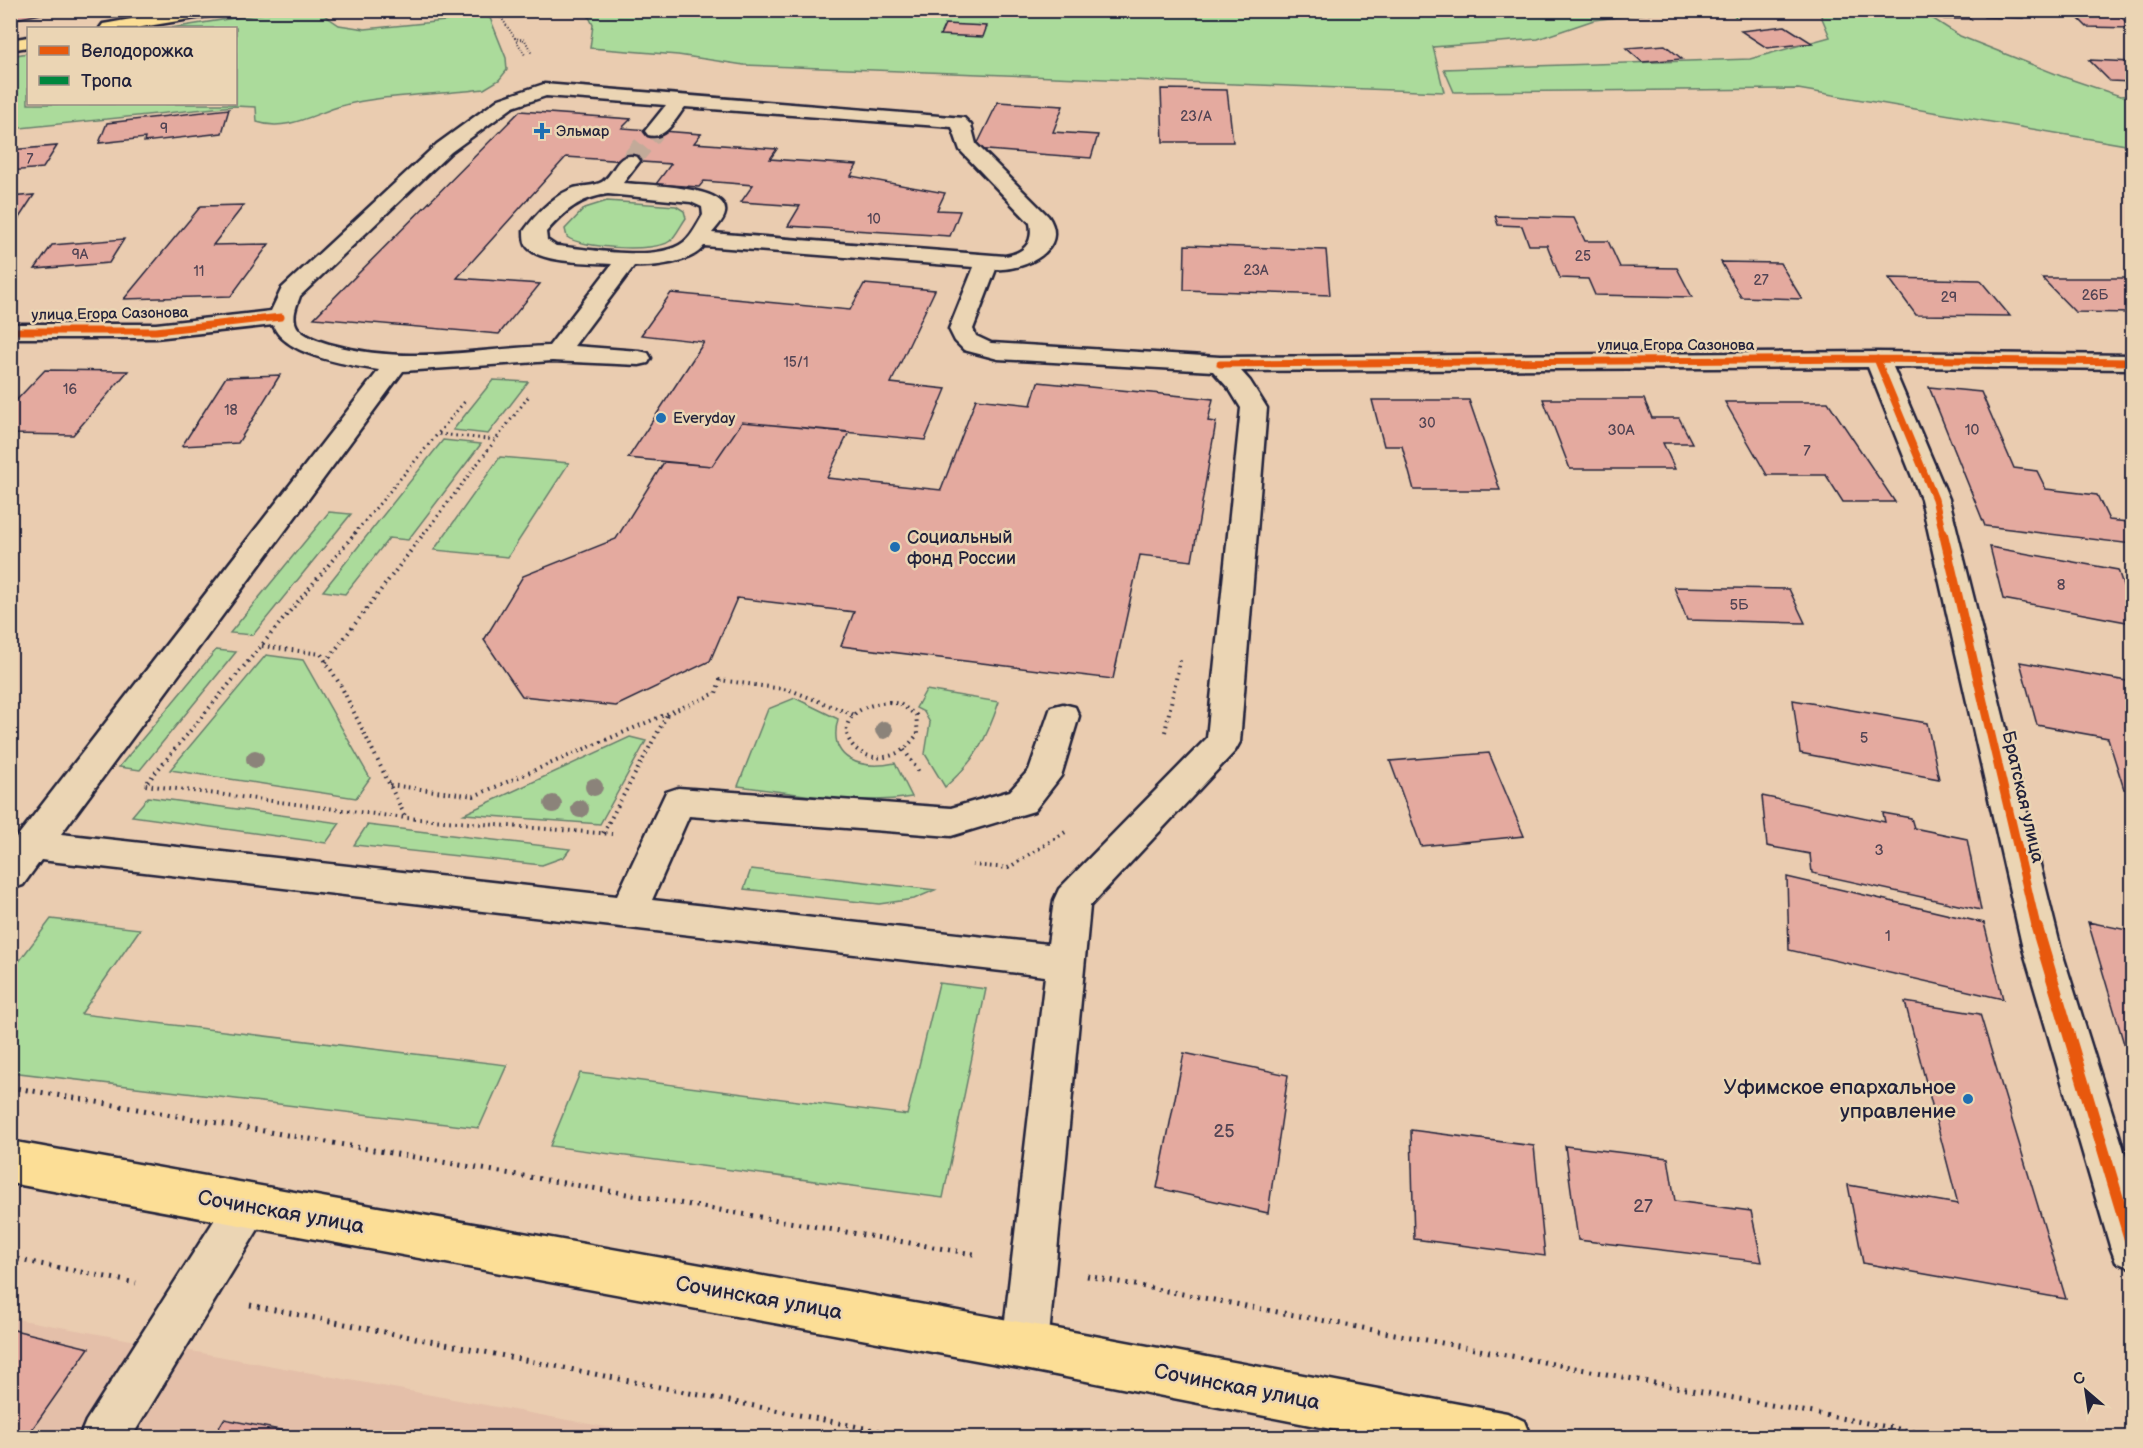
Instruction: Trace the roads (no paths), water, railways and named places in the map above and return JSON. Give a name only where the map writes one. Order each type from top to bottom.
[{"type":"main road","points":[[115,27],[214,10]]},
{"type":"main road","points":[[10,45],[27,42]]},
{"type":"main road","name":"Сочинская улица","points":[[10,1162],[1024,1346],[1507,1437]]},
{"type":"street","points":[[639,358],[559,353],[460,362],[396,364],[366,360],[314,348],[293,337],[285,328],[281,317],[283,304],[290,293],[434,157],[506,103],[544,90],[957,122],[961,125],[967,146],[1033,212],[1042,228],[1038,251],[1032,256],[1013,262],[698,239]]},
{"type":"street","points":[[655,131],[680,100]]},
{"type":"street","points":[[608,188],[630,162]]},
{"type":"street","points":[[608,188],[686,194],[704,199],[714,209],[714,215],[693,246],[672,256],[647,260],[551,252],[536,243],[534,237],[536,231],[561,202],[578,193],[608,188]]},
{"type":"street","points":[[559,353],[628,258]]},
{"type":"street","name":"улица Егора Сазонова","points":[[988,261],[962,328],[963,336],[970,344],[981,349],[1005,353],[1220,364],[1877,359],[2133,362]]},
{"type":"street","name":"улица Егора Сазонова","points":[[10,331],[156,331],[281,317]]},
{"type":"street","name":"Братская улица","points":[[1877,359],[1935,499],[2042,949],[2133,1246]]},
{"type":"street","points":[[10,874],[396,364]]},
{"type":"street","points":[[1024,1346],[1072,900],[1223,742],[1254,408],[1240,386],[1220,364]]},
{"type":"street","points":[[628,912],[678,802],[951,822],[988,813],[1022,801],[1044,776],[1063,716]]},
{"type":"street","points":[[33,845],[1064,962]]},
{"type":"street","points":[[103,1437],[248,1206]]},
{"type":"tunnel","points":[[630,161],[655,131]]},
{"type":"place","name":"Эльмар","points":[[542,131]]},
{"type":"place","name":"Everyday","points":[[661,418]]},
{"type":"place","name":"Социальный фонд России","points":[[895,547]]},
{"type":"place","name":"Уфимское епархальное управление","points":[[1968,1099]]}]
